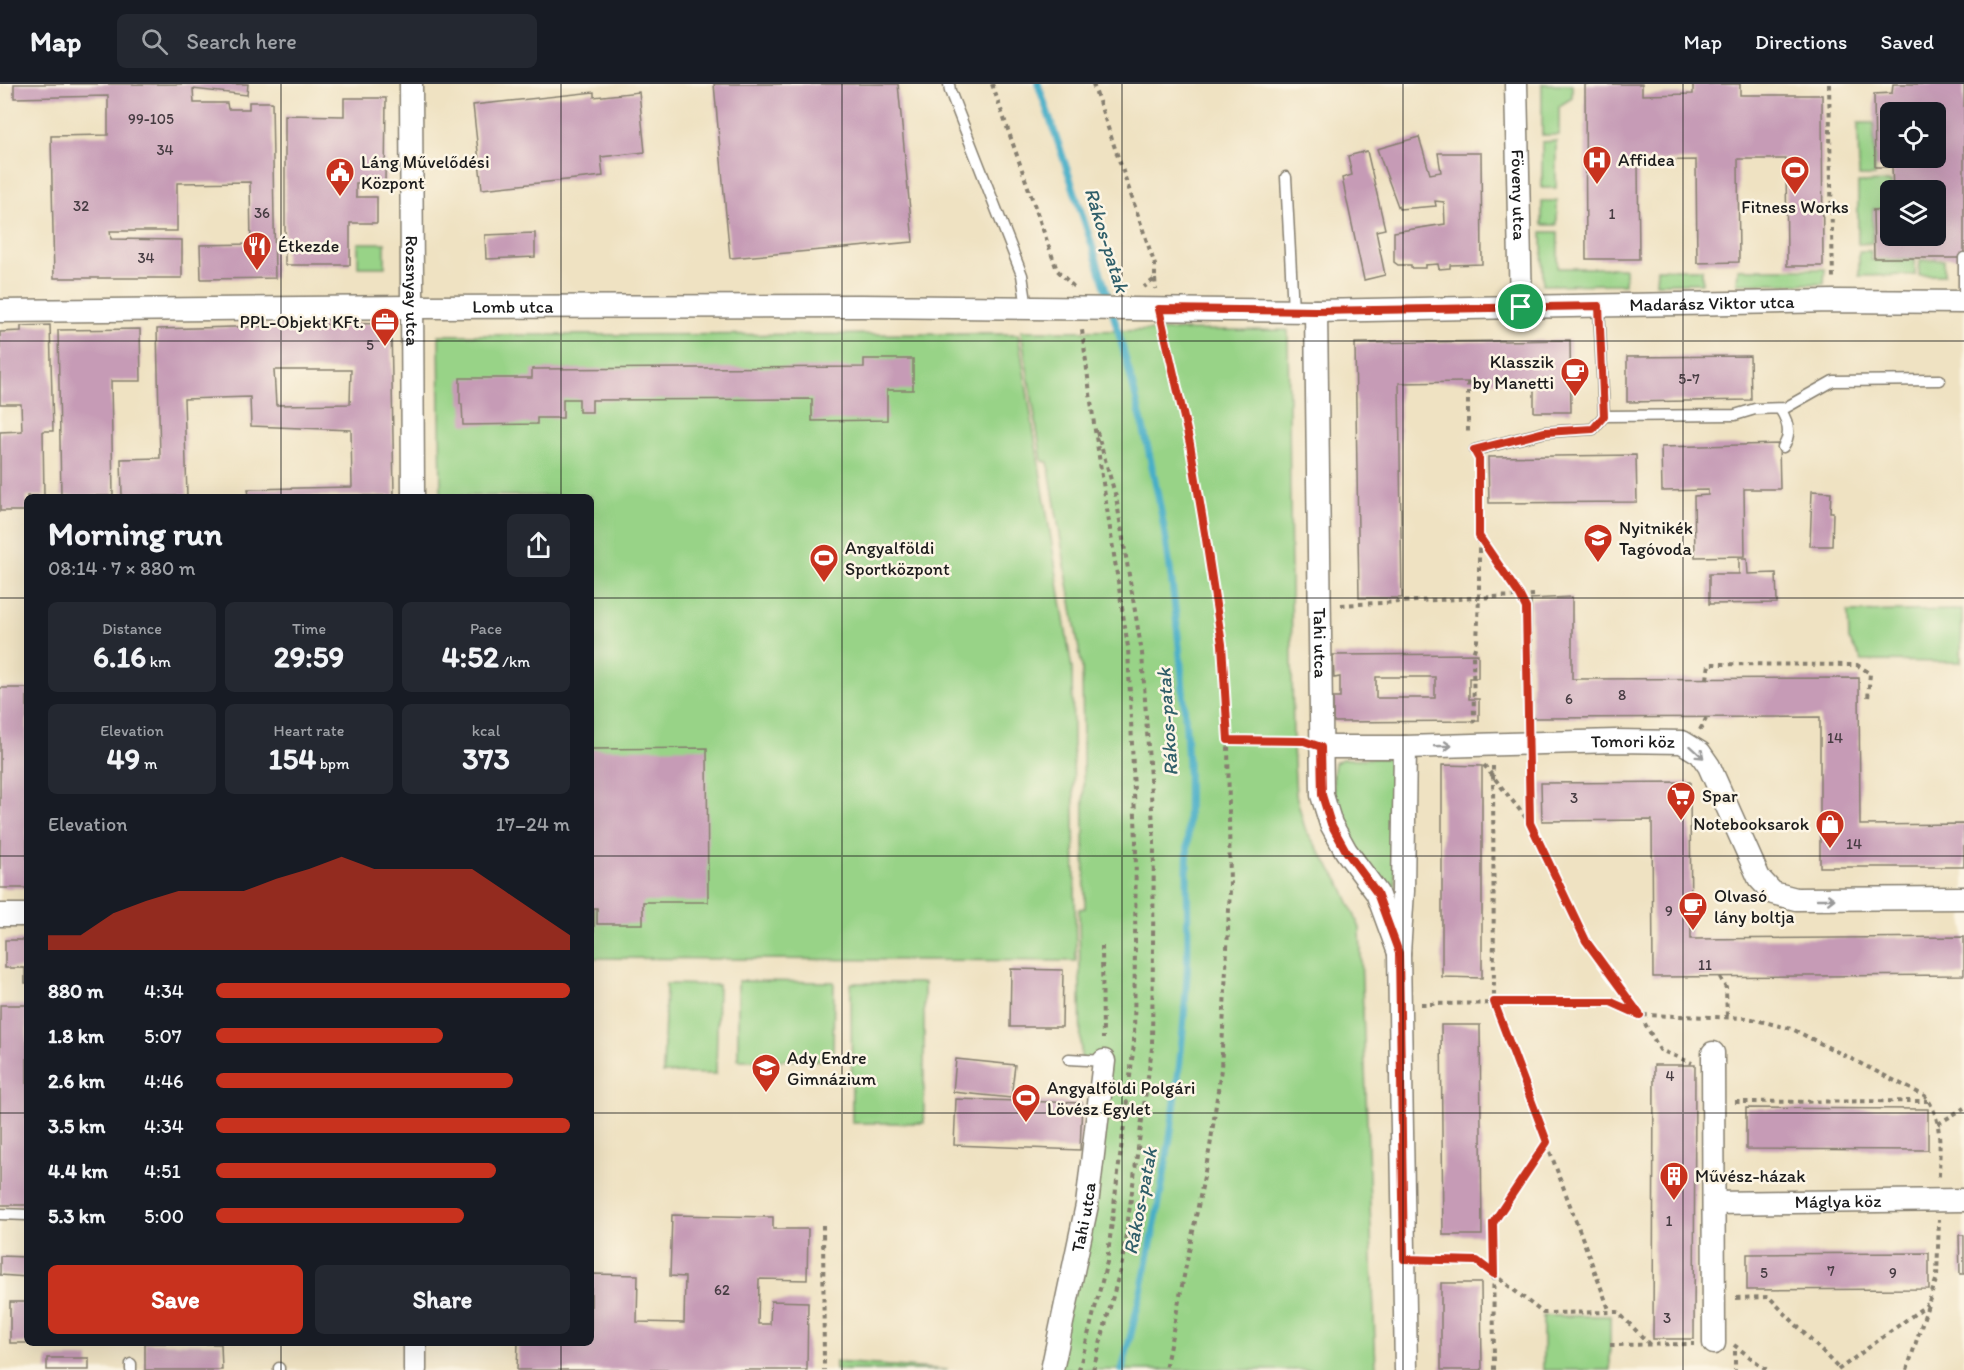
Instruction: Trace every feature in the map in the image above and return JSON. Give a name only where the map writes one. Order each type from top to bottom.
[{"type":"street","name":"Rozsnyay utca","points":[[411,84],[413,494]]},
{"type":"street","name":"Föveny utca","points":[[1516,84],[1521,307]]},
{"type":"street","name":"Madarász Viktor utca","points":[[1027,308],[1077,298],[1159,309],[1316,311],[1834,302],[1964,302]]},
{"type":"street","name":"Lomb utca","points":[[0,311],[413,307],[1027,308]]},
{"type":"street","name":"Tahi utca","points":[[1316,311],[1322,795],[1331,824],[1346,851],[1377,893],[1399,953]]},
{"type":"street","name":"Tomori köz","points":[[1321,747],[1461,745],[1488,754],[1528,744],[1617,741],[1682,742],[1700,753],[1709,766],[1759,878],[1773,893],[1796,899],[1964,898]]},
{"type":"street","name":"Tahi utca","points":[[1405,747],[1399,1005],[1406,1370]]},
{"type":"street","points":[[0,915],[24,915]]},
{"type":"street","name":"Tahi utca","points":[[1052,1370],[1087,1205],[1104,1061]]},
{"type":"street","points":[[1714,1064],[1714,1299],[1725,1344]]},
{"type":"street","name":"Máglya köz","points":[[1714,1203],[1964,1200]]},
{"type":"street","points":[[415,1346],[415,1370]]},
{"type":"lane","points":[[949,84],[1022,275],[1027,308]]},
{"type":"lane","points":[[1286,177],[1293,310]]},
{"type":"lane","points":[[1964,258],[1964,290]]},
{"type":"lane","points":[[1474,450],[1545,432],[1593,429],[1604,416],[1599,306]]},
{"type":"lane","points":[[1604,416],[1735,415],[1755,409],[1780,409],[1833,381],[1940,380]]},
{"type":"lane","points":[[1780,409],[1789,428],[1788,440],[1783,447]]},
{"type":"lane","points":[[1069,1059],[1104,1061]]},
{"type":"lane","points":[[0,1214],[24,1215]]},
{"type":"path","points":[[992,84],[1057,270],[1077,298],[1128,648],[1136,841],[1134,1044]]},
{"type":"path","points":[[1093,84],[1155,265],[1155,279],[1143,288]]},
{"type":"path","points":[[1829,84],[1834,302]]},
{"type":"path","points":[[1159,309],[1190,444],[1222,644],[1228,740],[1230,889],[1221,1069],[1210,1147],[1165,1370]]},
{"type":"path","points":[[1461,745],[1460,730],[1474,721],[1473,654],[1477,640],[1479,598],[1479,459],[1468,438],[1468,382]]},
{"type":"path","points":[[1093,417],[1116,498],[1142,653],[1154,841],[1152,1048],[1122,1263],[1093,1370]]},
{"type":"path","points":[[1479,536],[1526,608],[1530,823]]},
{"type":"path","points":[[1320,606],[1534,595]]},
{"type":"path","points":[[1707,679],[1709,664],[1857,665],[1870,673],[1868,699]]},
{"type":"path","points":[[1228,740],[1304,741],[1321,747]]},
{"type":"path","points":[[1488,754],[1494,779],[1494,1002],[1610,1312]]},
{"type":"path","points":[[1488,754],[1494,779],[1530,823],[1586,941],[1640,1015],[1660,1050],[1714,1064]]},
{"type":"path","points":[[1102,946],[1104,1061]]},
{"type":"path","points":[[1720,976],[1726,988],[1727,1017]]},
{"type":"path","points":[[1399,1005],[1611,1002],[1640,1015],[1748,1018],[1800,1031],[1925,1096],[1938,1124],[1937,1277],[1907,1370]]},
{"type":"path","points":[[1713,1102],[1929,1101]]},
{"type":"path","points":[[1938,1124],[1964,1108]]},
{"type":"path","points":[[1494,1370],[1493,1223],[1547,1142]]},
{"type":"path","points":[[823,1225],[824,1370]]},
{"type":"path","points":[[1404,1259],[1477,1261],[1543,1313],[1618,1312],[1650,1344]]},
{"type":"path","points":[[1714,1299],[1769,1297],[1839,1370],[1928,1304]]},
{"type":"path","points":[[1725,1344],[1735,1370]]},
{"type":"path","points":[[1610,1345],[1725,1344],[1767,1370]]},
{"type":"green space","points":[[1542,84],[1572,84],[1572,98],[1559,106],[1559,135],[1542,135]]},
{"type":"green space","points":[[1858,123],[1874,123],[1875,176],[1859,176]]},
{"type":"green space","points":[[1556,141],[1556,188],[1542,188],[1542,142]]},
{"type":"green space","points":[[1880,182],[1880,209],[1873,209],[1872,243],[1858,244],[1858,183]]},
{"type":"green space","points":[[1542,201],[1557,201],[1557,225],[1542,225]]},
{"type":"green space","points":[[1542,232],[1558,232],[1558,268],[1625,268],[1625,284],[1543,285]]},
{"type":"green space","points":[[358,243],[385,243],[385,267],[358,267]]},
{"type":"green space","points":[[1859,251],[1871,251],[1871,260],[1915,259],[1915,275],[1859,276]]},
{"type":"green space","points":[[1920,260],[1944,260],[1944,275],[1919,275]]},
{"type":"green space","points":[[1657,269],[1702,269],[1702,283],[1656,283]]},
{"type":"green space","points":[[1738,269],[1825,269],[1824,284],[1737,283]]},
{"type":"green space","points":[[1288,330],[1293,747],[1296,795],[1305,829],[1342,886],[1360,928],[1376,1370],[1052,1370],[1104,1062],[1081,1059],[1079,909],[1085,908],[1082,668],[1048,462],[1042,461],[1021,331]]},
{"type":"green space","name":"Angyalföldi Sportközpont","points":[[1018,334],[1072,669],[1076,961],[594,958],[594,494],[441,494],[439,335]]},
{"type":"green space","points":[[1962,610],[1961,662],[1862,661],[1849,640],[1848,612]]},
{"type":"green space","points":[[1387,758],[1394,763],[1395,890],[1386,891],[1356,847],[1339,815],[1333,781],[1335,763],[1342,759]]},
{"type":"green space","points":[[738,981],[834,982],[833,1060],[738,1060]]},
{"type":"green space","points":[[851,983],[924,983],[924,1123],[852,1123]]},
{"type":"green space","points":[[666,984],[718,985],[716,1074],[663,1073]]},
{"type":"green space","points":[[1543,1316],[1610,1316],[1610,1370],[1543,1370]]},
{"type":"green space","points":[[835,1362],[948,1370],[835,1370]]},
{"type":"building","points":[[14,84],[248,84],[247,95],[193,89],[194,103],[227,103],[228,109],[249,109],[249,102],[272,102],[275,278],[201,279],[200,245],[251,244],[250,182],[177,183],[177,231],[110,231],[111,239],[182,240],[182,278],[54,278],[51,136],[108,135],[108,96],[14,98]]},
{"type":"building","points":[[714,84],[898,84],[913,242],[730,258]]},
{"type":"building","points":[[1585,84],[1642,84],[1642,95],[1693,94],[1693,84],[1740,84],[1740,95],[1822,95],[1823,266],[1787,266],[1786,159],[1738,159],[1739,262],[1697,263],[1696,160],[1638,161],[1639,259],[1586,259]]},
{"type":"building","points":[[1893,84],[1964,84],[1964,258],[1874,258],[1873,210],[1880,210],[1880,246],[1946,246],[1946,180],[1893,180],[1892,168],[1946,168],[1946,102],[1880,102],[1880,167],[1875,167],[1874,94],[1892,93]]},
{"type":"building","points":[[594,92],[594,97],[639,92],[645,152],[601,157],[603,176],[482,189],[473,105]]},
{"type":"building","points":[[344,98],[386,98],[385,183],[356,183],[356,197],[377,197],[377,223],[350,223],[350,265],[285,265],[285,115],[344,116]]},
{"type":"building","points":[[1419,137],[1430,174],[1441,172],[1438,153],[1481,153],[1482,264],[1450,265],[1450,268],[1439,269],[1438,264],[1425,265],[1425,268],[1411,268],[1411,265],[1398,265],[1394,262],[1394,232],[1445,224],[1444,202],[1435,201],[1436,206],[1399,209],[1377,149]]},
{"type":"building","points":[[1367,151],[1385,229],[1376,231],[1385,275],[1364,280],[1342,178],[1352,175],[1348,156]]},
{"type":"building","points":[[535,233],[535,257],[486,259],[485,235]]},
{"type":"building","points":[[391,323],[394,494],[249,494],[248,489],[352,487],[351,430],[251,426],[250,397],[184,399],[187,494],[122,494],[121,459],[160,458],[157,329]],"holes":[[[274,370],[351,370],[350,404],[276,405]]]},
{"type":"building","points":[[50,325],[53,431],[43,431],[44,494],[24,494],[24,511],[0,511],[0,432],[22,431],[21,404],[0,404],[0,332],[21,331],[21,326]]},
{"type":"building","points":[[140,329],[141,381],[111,381],[113,494],[61,494],[58,330]]},
{"type":"building","points":[[1570,340],[1571,412],[1534,412],[1534,381],[1399,383],[1402,598],[1359,598],[1355,343]]},
{"type":"building","points":[[1750,356],[1751,400],[1627,402],[1627,357]]},
{"type":"building","points":[[864,359],[913,359],[913,390],[887,390],[887,420],[812,421],[812,399],[592,400],[592,412],[579,412],[579,399],[563,399],[563,418],[537,418],[537,424],[463,425],[462,404],[460,404],[460,378],[532,378],[532,369],[864,367]]},
{"type":"building","points":[[1779,444],[1780,489],[1744,489],[1745,556],[1695,557],[1694,496],[1708,495],[1708,490],[1662,491],[1661,447]]},
{"type":"building","points":[[1636,455],[1637,502],[1489,503],[1488,457]]},
{"type":"building","points":[[1812,491],[1831,492],[1832,546],[1810,546]]},
{"type":"building","points":[[1739,558],[1747,558],[1748,574],[1776,573],[1777,603],[1709,604],[1709,574],[1739,574]]},
{"type":"building","points":[[1572,597],[1572,679],[1859,678],[1860,825],[1964,824],[1964,867],[1820,867],[1820,717],[1532,718],[1531,599]]},
{"type":"building","points":[[1478,654],[1478,678],[1469,678],[1469,699],[1479,699],[1479,721],[1333,722],[1333,698],[1340,698],[1340,677],[1334,678],[1333,655]],"holes":[[[1376,677],[1435,677],[1435,698],[1376,698]]]},
{"type":"building","points":[[0,688],[24,688],[24,888],[0,888]]},
{"type":"building","points":[[707,748],[708,902],[643,902],[643,924],[597,924],[597,908],[594,908],[594,749]]},
{"type":"building","points":[[1442,765],[1482,766],[1482,978],[1442,977]]},
{"type":"building","points":[[1690,782],[1691,939],[1964,937],[1964,975],[1653,977],[1652,820],[1542,821],[1541,783]]},
{"type":"building","points":[[5,940],[24,940],[24,968],[5,968]]},
{"type":"building","points":[[1011,969],[1063,970],[1062,1027],[1010,1027]]},
{"type":"building","points":[[0,1005],[24,1005],[24,1205],[0,1205]]},
{"type":"building","points":[[1441,1025],[1480,1025],[1482,1235],[1443,1235]]},
{"type":"building","points":[[956,1059],[1015,1065],[1011,1098],[953,1092]]},
{"type":"building","name":"Művész-házak","points":[[1654,1065],[1695,1065],[1694,1339],[1653,1339]]},
{"type":"building","points":[[956,1099],[1082,1103],[1080,1150],[954,1145]]},
{"type":"building","points":[[1746,1108],[1928,1109],[1928,1150],[1746,1149]]},
{"type":"building","points":[[672,1215],[773,1217],[773,1229],[808,1229],[807,1280],[759,1279],[758,1324],[770,1324],[771,1301],[808,1302],[807,1370],[517,1370],[518,1346],[594,1346],[594,1274],[638,1275],[637,1322],[684,1323],[685,1277],[670,1276]]},
{"type":"building","points":[[1959,1235],[1964,1235],[1964,1274],[1960,1274]]},
{"type":"building","points":[[1929,1253],[1929,1289],[1747,1290],[1747,1254]]},
{"type":"building","points":[[0,1256],[24,1257],[24,1277],[0,1275]]},
{"type":"building","points":[[1441,1283],[1481,1283],[1482,1370],[1441,1370]]},
{"type":"building","points":[[10,1302],[24,1302],[24,1343],[10,1343]]},
{"type":"building","points":[[145,1346],[221,1346],[222,1370],[145,1370]]},
{"type":"building","points":[[47,1358],[89,1358],[89,1370],[47,1370]]},
{"type":"waterway","name":"Rákos-patak","points":[[1038,84],[1112,309],[1155,481],[1166,540],[1180,652],[1188,763],[1188,961],[1179,1074],[1155,1223],[1122,1370]]},
{"type":"place","name":"Affidea","points":[[1597,186]]},
{"type":"place","name":"Fitness Works","points":[[1795,196]]},
{"type":"place","name":"Láng Művelődési Központ","points":[[340,198]]},
{"type":"place","name":"Étkezde","points":[[257,272]]},
{"type":"place","name":"PPL-Objekt KFt.","points":[[385,348]]},
{"type":"place","name":"Klasszik by Manetti","points":[[1575,398]]},
{"type":"place","name":"Nyitnikék Tagóvoda","points":[[1598,564]]},
{"type":"place","name":"Angyalföldi Sportközpont","points":[[824,584]]},
{"type":"place","name":"Spar","points":[[1681,822]]},
{"type":"place","name":"Notebooksarok","points":[[1830,850]]},
{"type":"place","name":"Olvasó lány boltja","points":[[1693,932]]},
{"type":"place","name":"Ady Endre Gimnázium","points":[[766,1094]]},
{"type":"place","name":"Angyalföldi Polgári Lövész Egylet","points":[[1026,1124]]},
{"type":"place","name":"Művész-házak","points":[[1674,1202]]},
{"type":"route","points":[[1599,306],[1604,416],[1593,429],[1545,432],[1474,450],[1479,459],[1479,536],[1526,608],[1530,823],[1586,941],[1640,1015],[1611,1002],[1494,1002],[1547,1142],[1493,1223],[1494,1274],[1477,1261],[1404,1259],[1399,953],[1377,893],[1346,851],[1331,824],[1322,795],[1321,747],[1304,741],[1228,740],[1222,644],[1205,533],[1190,444],[1159,309],[1316,311],[1521,307],[1599,306]]}]
